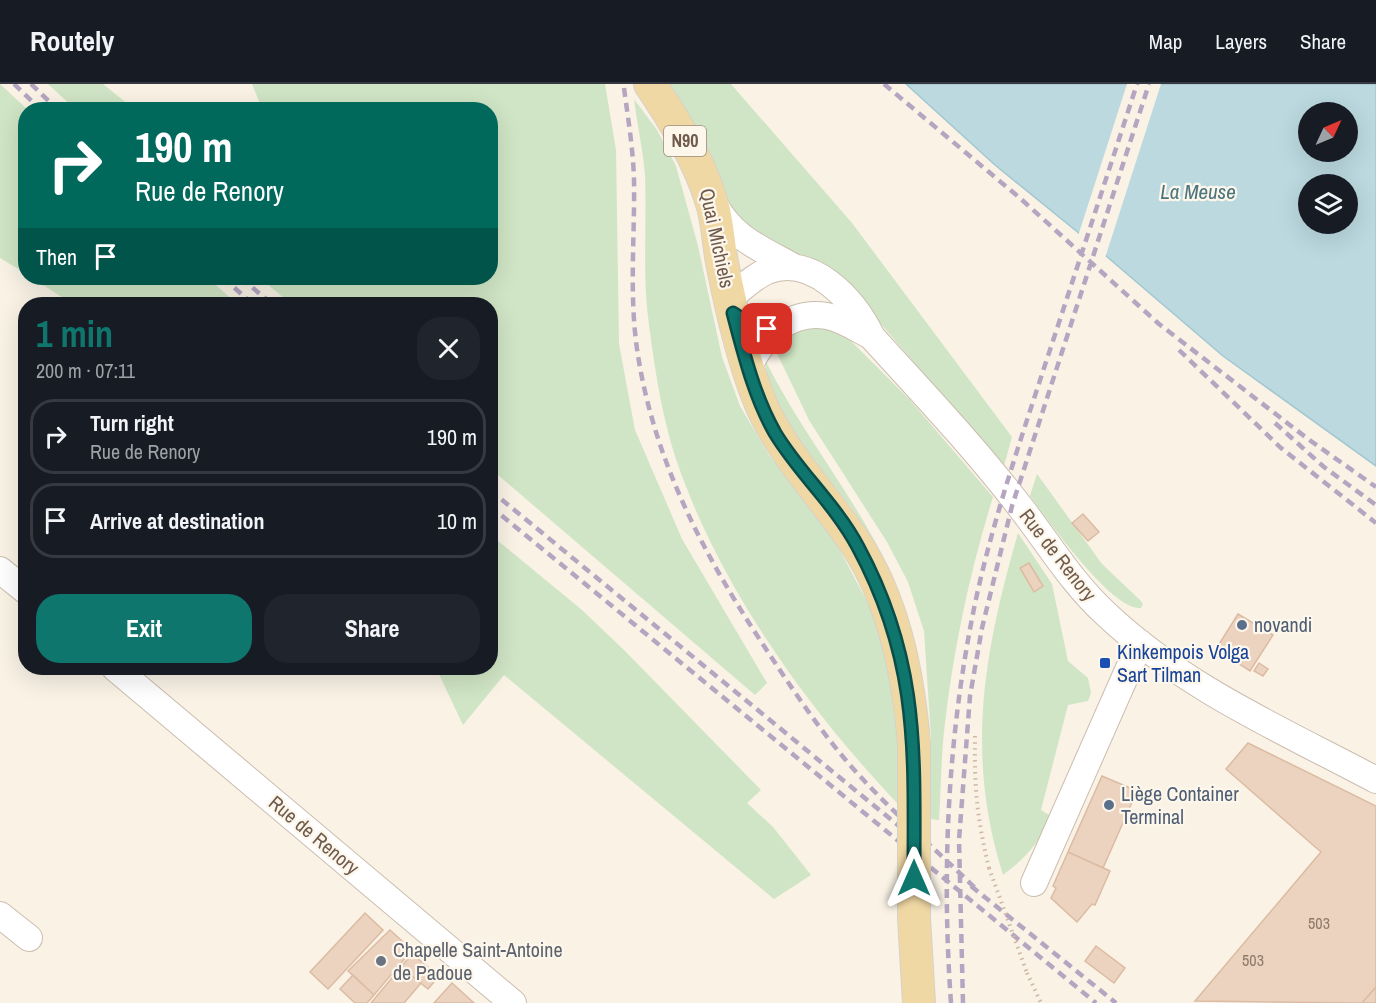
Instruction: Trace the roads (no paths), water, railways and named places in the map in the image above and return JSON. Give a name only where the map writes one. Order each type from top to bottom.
[{"type":"main road","name":"Quai Michiels","points":[[650,84],[682,136],[704,179],[712,202],[731,306]]},
{"type":"main road","name":"N90","points":[[731,306],[748,368],[761,404],[775,432],[856,543],[875,582],[901,652],[911,708],[914,743],[914,918],[919,1003]]},
{"type":"street","name":"Rue de Renory","points":[[712,202],[730,228],[739,236],[792,266],[823,278],[833,286],[863,318],[872,337],[983,461],[1023,510],[1072,579],[1105,614],[1140,643],[1211,692],[1376,780]]},
{"type":"street","points":[[731,306],[766,272],[792,266]]},
{"type":"street","name":"Rue de Renory","points":[[731,306],[755,327],[767,329],[780,327]]},
{"type":"street","name":"Rue de Renory","points":[[748,368],[766,337],[801,317],[828,316],[872,337]]},
{"type":"street","points":[[0,570],[18,585]]},
{"type":"street","points":[[1034,883],[1140,643]]},
{"type":"street","name":"Rue de Renory","points":[[123,675],[506,1001]]},
{"type":"street","points":[[0,915],[29,938]]},
{"type":"water","name":"La Meuse","points":[[906,84],[1376,84],[1376,466],[1223,356],[1091,243],[995,165]]},
{"type":"railway","points":[[14,84],[33,102]]},
{"type":"railway","points":[[31,84],[50,102]]},
{"type":"railway","points":[[884,84],[1021,199],[1159,324],[1308,439],[1376,487]]},
{"type":"railway","points":[[951,1003],[947,909],[948,815],[956,722],[970,629],[984,563],[1012,465],[1137,84]]},
{"type":"railway","points":[[963,1003],[959,840],[970,696],[982,628],[1012,506],[1149,84]]},
{"type":"railway","points":[[624,88],[633,167],[633,285],[637,349],[655,429],[684,504],[701,541],[742,611],[827,737],[881,798],[978,891]]},
{"type":"railway","points":[[231,285],[245,297]]},
{"type":"railway","points":[[249,285],[264,297]]},
{"type":"railway","points":[[1179,350],[1281,448],[1376,523]]},
{"type":"railway","points":[[1275,423],[1324,467],[1376,505]]},
{"type":"railway","points":[[498,497],[911,836]]},
{"type":"railway","points":[[498,513],[1096,1003]]},
{"type":"railway","points":[[971,886],[1116,1003]]},
{"type":"place","name":"novandi","points":[[1242,625]]},
{"type":"place","name":"Kinkempois Volga Sart Tilman","points":[[1105,663]]},
{"type":"place","name":"Liège Container Terminal","points":[[1109,805]]},
{"type":"place","name":"Chapelle Saint-Antoine de Padoue","points":[[381,961]]}]
